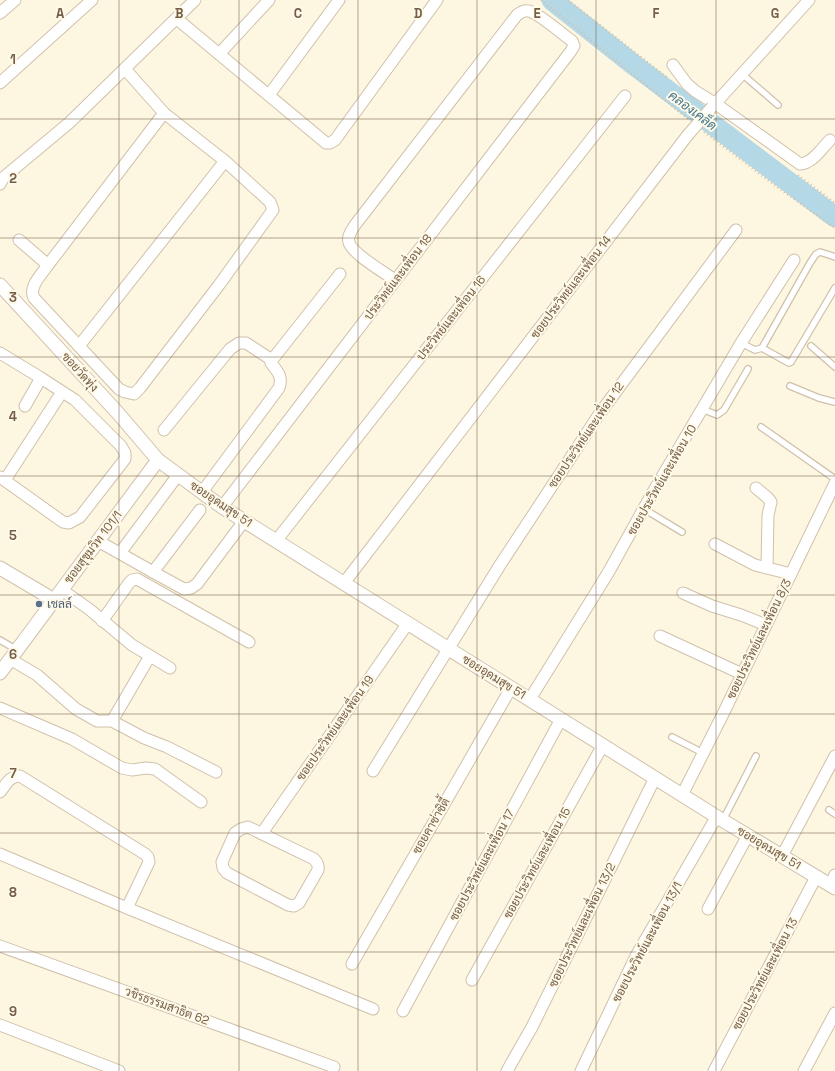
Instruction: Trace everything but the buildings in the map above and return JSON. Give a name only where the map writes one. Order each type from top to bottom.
[{"type":"street","points":[[0,13],[15,0]]},
{"type":"street","points":[[0,83],[92,0]]},
{"type":"street","points":[[1,180],[70,123],[195,0]]},
{"type":"street","points":[[219,54],[269,0]]},
{"type":"street","points":[[270,95],[339,0]]},
{"type":"street","points":[[177,19],[326,143],[330,143],[335,140],[437,0]]},
{"type":"street","name":"ซอยประวิทย์และเพื่อน 14","points":[[344,583],[687,136],[809,0]]},
{"type":"street","name":"ประวิทย์และเพื่อน 18","points":[[222,507],[574,46],[572,41],[528,11],[522,11],[355,224],[349,236],[349,243],[354,251],[395,280]]},
{"type":"street","points":[[673,66],[686,84],[695,91],[800,164],[805,164],[811,160],[830,140]]},
{"type":"street","points":[[125,69],[164,113],[225,160],[270,202],[273,210],[223,279],[134,394],[119,389],[32,295],[32,287],[164,113]]},
{"type":"street","name":"ประวิทย์และเพื่อน 16","points":[[276,541],[625,96]]},
{"type":"street","points":[[79,346],[225,160]]},
{"type":"street","name":"ซอยประวิทย์และเพื่อน 12","points":[[373,771],[509,552],[600,413],[736,230]]},
{"type":"street","points":[[19,240],[48,265]]},
{"type":"street","name":"ซอยประวิทย์และเพื่อน 10","points":[[530,699],[608,573],[741,343],[794,260]]},
{"type":"street","points":[[202,492],[279,388],[281,382],[280,374],[271,363],[272,360],[340,274]]},
{"type":"street","name":"ซอยวัดทุ่ง","points":[[0,285],[117,412],[158,460]]},
{"type":"street","points":[[164,430],[230,349],[239,343],[246,343],[272,360]]},
{"type":"street","points":[[0,353],[75,400],[121,446],[125,453],[125,458],[122,464],[94,497],[80,517],[69,523],[64,522],[2,479],[62,392]]},
{"type":"street","points":[[25,406],[42,378]]},
{"type":"street","name":"ซอยอุดมสุข 51","points":[[158,460],[222,507],[560,719],[816,877],[833,883]]},
{"type":"street","name":"ซอยสุขุมวิท 101/1","points":[[0,673],[158,460]]},
{"type":"street","points":[[120,553],[178,475]]},
{"type":"street","name":"ซอยประวิทย์และเพื่อน 8/3","points":[[682,794],[704,753],[835,483]]},
{"type":"street","points":[[756,488],[771,502],[768,515],[767,567]]},
{"type":"street","points":[[153,572],[200,510]]},
{"type":"street","points":[[98,541],[184,589],[191,588],[197,584],[244,520]]},
{"type":"street","points":[[715,544],[755,565],[791,574]]},
{"type":"street","points":[[0,568],[89,609],[132,645],[170,668]]},
{"type":"street","points":[[102,621],[129,583],[132,580],[137,579],[249,642]]},
{"type":"street","points":[[683,593],[712,606],[766,625]]},
{"type":"street","name":"ซอยประวิทย์และเพื่อน 19","points":[[262,833],[408,623]]},
{"type":"street","points":[[660,636],[742,674]]},
{"type":"street","points":[[13,655],[76,709],[97,721],[112,721],[216,772]]},
{"type":"street","points":[[112,721],[150,656]]},
{"type":"street","name":"ซอยคาซ่าซิตี้","points":[[352,964],[511,688]]},
{"type":"street","points":[[0,708],[72,739],[122,768],[132,770],[146,768],[155,769],[201,802]]},
{"type":"street","name":"ซอยประวิทย์และเพื่อน 17","points":[[403,1012],[560,719]]},
{"type":"street","name":"ซอยประวิทย์และเพื่อน 15","points":[[472,980],[603,745]]},
{"type":"street","points":[[782,856],[835,756]]},
{"type":"street","points":[[0,792],[10,778],[20,776],[145,854],[150,862],[127,908]]},
{"type":"street","name":"ซอยประวิทย์และเพื่อน 13/2","points":[[507,1071],[532,1027],[655,778]]},
{"type":"street","name":"ซอยประวิทย์และเพื่อน 13/1","points":[[581,1071],[636,956],[720,818]]},
{"type":"street","points":[[248,828],[262,833],[314,859],[318,864],[318,870],[299,903],[296,905],[288,905],[227,873],[223,868],[222,862],[238,831],[248,828]]},
{"type":"street","points":[[708,908],[748,835]]},
{"type":"street","points":[[0,854],[373,1009]]},
{"type":"street","name":"ซอยประวิทย์และเพื่อน 13","points":[[714,1071],[816,877]]},
{"type":"street","name":"วชิรธรรมสาธิต 62","points":[[0,946],[334,1067]]},
{"type":"street","points":[[804,1071],[835,1013]]},
{"type":"street","points":[[0,1025],[119,1071]]},
{"type":"lane","points":[[742,74],[778,105]]},
{"type":"lane","points":[[741,343],[755,350],[762,348],[816,254],[820,252],[835,257]]},
{"type":"lane","points":[[762,348],[789,363],[791,362],[835,288]]},
{"type":"lane","points":[[811,346],[835,367]]},
{"type":"lane","points":[[702,409],[717,415],[724,410],[748,369]]},
{"type":"lane","points":[[790,386],[819,398],[835,402]]},
{"type":"lane","points":[[761,427],[835,479]]},
{"type":"lane","points":[[644,509],[682,532]]},
{"type":"lane","points":[[0,640],[13,655]]},
{"type":"lane","points":[[672,737],[704,753]]},
{"type":"lane","points":[[720,818],[756,756]]},
{"type":"lane","points":[[829,810],[835,814]]},
{"type":"path","points":[[541,0],[689,120]]},
{"type":"path","points":[[701,129],[778,188],[835,228]]},
{"type":"waterway","name":"คลองเคล็ด","points":[[552,0],[634,65],[835,217]]},
{"type":"place","name":"เชลล์","points":[[39,604]]}]
